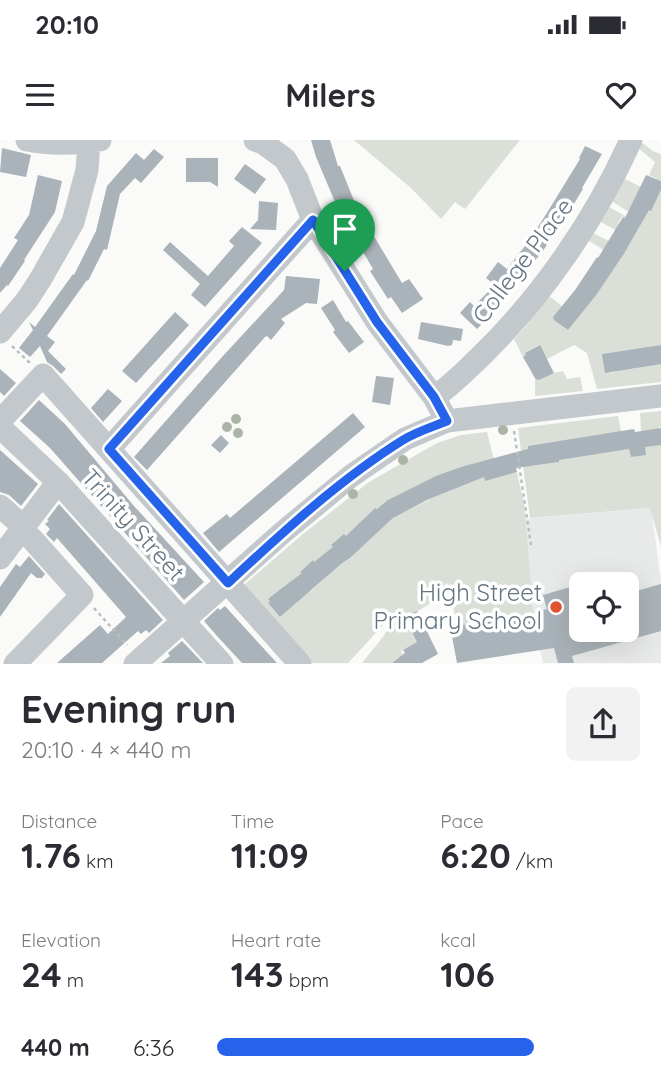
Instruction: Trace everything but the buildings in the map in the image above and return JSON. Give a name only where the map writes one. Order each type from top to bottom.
[{"type":"street","points":[[4,338],[73,222],[95,141],[48,144],[27,140]]},
{"type":"street","points":[[255,140],[275,151],[283,150],[313,220],[377,322],[434,397],[447,421]]},
{"type":"street","name":"College Place","points":[[434,397],[460,376],[523,311],[592,214],[631,140]]},
{"type":"street","points":[[109,449],[313,220]]},
{"type":"street","points":[[0,421],[43,374],[300,663]]},
{"type":"street","points":[[139,662],[282,533],[351,476],[405,439],[447,421],[661,396]]},
{"type":"street","name":"Trinity Street","points":[[0,427],[58,482],[222,663]]},
{"type":"street","points":[[0,558],[58,482]]},
{"type":"street","points":[[0,506],[82,595],[15,663]]},
{"type":"path","points":[[4,338],[43,374]]},
{"type":"path","points":[[512,414],[531,545]]},
{"type":"path","points":[[82,595],[139,662]]},
{"type":"shaded area","points":[[354,140],[520,140],[465,209],[455,202],[441,219],[411,188]]},
{"type":"shaded area","points":[[641,142],[661,154],[661,181],[649,175],[655,162],[638,148]]},
{"type":"shaded area","points":[[623,178],[643,188],[634,200],[650,210],[661,190],[661,345],[651,347],[654,363],[661,364],[661,382],[597,389],[587,353],[574,345],[547,359],[539,345],[523,357],[514,339],[548,295],[563,307],[554,317],[568,330],[587,306],[579,299],[588,287],[598,292],[619,260],[588,240],[593,233],[625,252],[640,226],[622,216],[617,231],[599,221],[609,207],[627,217],[630,213],[610,200]],"holes":[[[635,349],[637,368],[605,372],[603,354]]]},
{"type":"shaded area","points":[[563,371],[567,379],[580,377],[583,391],[535,396],[535,380]]},
{"type":"shaded area","points":[[661,411],[661,546],[650,508],[530,518],[518,428],[618,416],[621,431],[610,451],[629,449],[631,457],[646,454],[640,413]],"holes":[[[556,442],[559,462],[531,466],[528,446]]]},
{"type":"shaded area","points":[[487,432],[494,460],[482,461],[485,480],[517,472],[524,503],[532,596],[529,596],[538,628],[499,634],[496,621],[458,625],[447,583],[446,594],[406,618],[423,639],[401,651],[408,663],[402,663],[400,659],[392,663],[362,663],[405,606],[386,622],[348,663],[307,663],[244,593],[245,584],[369,482],[437,443],[461,435]],"holes":[[[422,485],[429,500],[402,513],[394,497]],[[379,507],[391,520],[366,543],[363,519]],[[313,561],[335,568],[311,591],[298,576]],[[283,588],[299,600],[280,617],[268,603]]]},
{"type":"shaded area","name":"High Street Primary School","points":[[651,508],[661,580],[661,663],[543,663],[524,578],[523,519]]},
{"type":"place","name":"High Street Primary School","points":[[556,607]]},
{"type":"route","points":[[313,220],[345,271],[377,322],[434,397],[447,421],[405,439],[351,476],[282,533],[228,583],[109,449],[313,220]]}]
